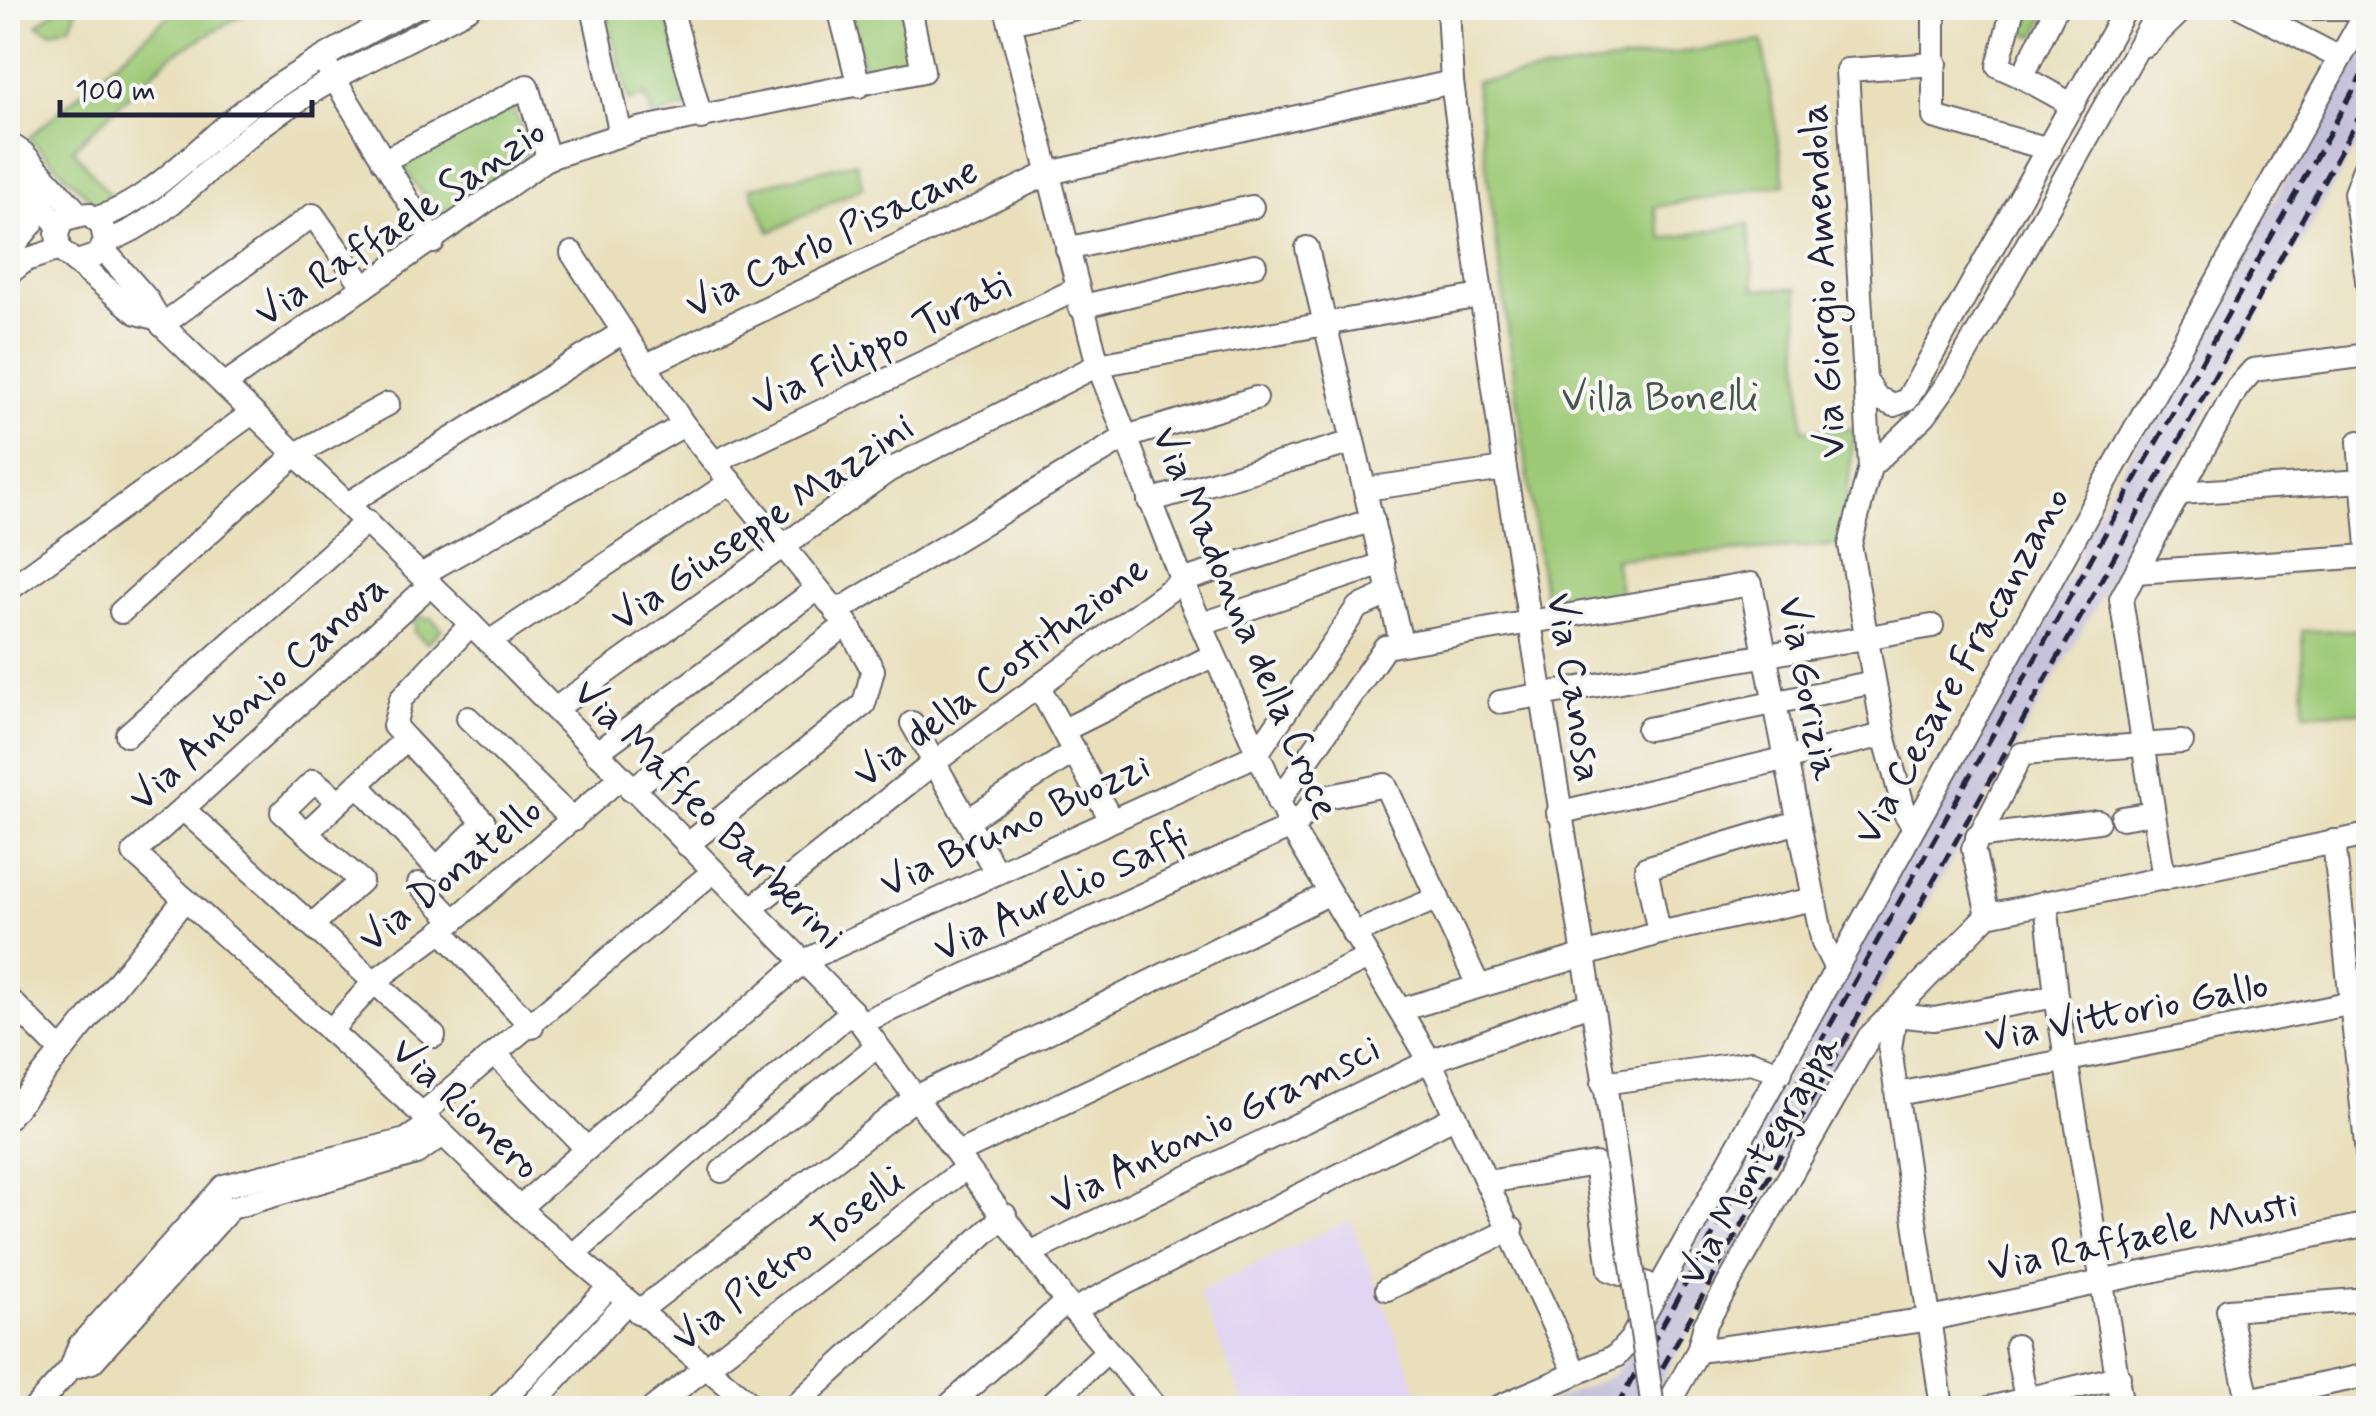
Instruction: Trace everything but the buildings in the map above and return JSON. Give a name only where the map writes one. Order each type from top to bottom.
[{"type":"street","points":[[8,274],[71,234],[128,205],[255,102],[321,57],[414,8]]},
{"type":"street","points":[[71,234],[87,262],[104,246],[140,226],[227,151],[334,79],[469,8]]},
{"type":"street","points":[[593,8],[622,135]]},
{"type":"street","points":[[671,8],[701,118]]},
{"type":"street","points":[[839,8],[858,86]]},
{"type":"street","name":"Via Raffaele Sanzio","points":[[224,384],[548,158],[622,135],[923,71],[910,8]]},
{"type":"street","points":[[1008,15],[1076,8]]},
{"type":"street","name":"Via Canosa","points":[[1448,8],[1452,82],[1538,696],[1606,1093],[1653,1408]]},
{"type":"street","points":[[1934,8],[1934,117],[2048,149]]},
{"type":"street","points":[[2013,8],[1998,66],[2073,105]]},
{"type":"street","points":[[2022,76],[2056,8]]},
{"type":"street","points":[[1865,378],[1876,398],[1894,405],[1907,400],[2126,8]]},
{"type":"street","points":[[1870,467],[1925,416],[1955,373],[2160,8]]},
{"type":"street","points":[[2134,52],[2159,36],[2184,8]]},
{"type":"street","points":[[2244,8],[2340,58]]},
{"type":"street","points":[[2294,8],[2346,8]]},
{"type":"street","name":"Via Cesare Fracanzano","points":[[1575,1372],[1616,1356],[1660,1289],[2368,8]]},
{"type":"street","name":"Via Madonna della Croce","points":[[1008,15],[1098,365],[1182,581],[1286,818],[1430,1061],[1512,1229],[1575,1372]]},
{"type":"street","points":[[321,57],[432,242]]},
{"type":"street","name":"Via Giorgio Amendola","points":[[1914,827],[1905,813],[1884,736],[1850,544],[1870,467],[1847,70],[1936,64]]},
{"type":"street","name":"Via Carlo Pisacane","points":[[645,366],[1048,173],[1452,82]]},
{"type":"street","points":[[382,162],[526,86],[548,158]]},
{"type":"street","name":"Via Maffeo Barberini","points":[[8,146],[23,153],[71,234]]},
{"type":"street","name":"Via Maffeo Barberini","points":[[8,146],[12,167],[137,313],[158,322]]},
{"type":"street","points":[[2368,158],[2356,193],[2368,287]]},
{"type":"street","points":[[12,246],[32,224],[32,190]]},
{"type":"street","points":[[1067,248],[1252,207]]},
{"type":"street","points":[[158,322],[313,215],[364,287]]},
{"type":"street","points":[[12,246],[102,226],[104,246]]},
{"type":"street","name":"Via Maffeo Barberini","points":[[104,246],[146,299],[158,322],[471,624],[625,784],[753,907],[856,1017],[918,1096],[1069,1306],[1154,1408]]},
{"type":"street","points":[[1307,248],[1402,642]]},
{"type":"street","points":[[572,253],[684,425],[842,618],[874,670],[864,704],[687,844]]},
{"type":"street","name":"Via Filippo Turati","points":[[715,462],[1078,298],[1255,265]]},
{"type":"street","name":"Via Giuseppe Mazzini","points":[[555,708],[888,472],[1098,365],[1480,296]]},
{"type":"street","points":[[349,503],[623,332]]},
{"type":"street","points":[[2164,879],[2121,599],[2238,388],[2253,370],[2368,355]]},
{"type":"street","name":"Via Donatello","points":[[330,1030],[376,980],[448,926],[573,820],[962,532],[1126,437],[1256,398]]},
{"type":"street","points":[[121,612],[296,454],[388,404]]},
{"type":"street","points":[[8,590],[252,412]]},
{"type":"street","name":"Via Antonio Canova","points":[[134,853],[426,580],[684,425]]},
{"type":"street","points":[[1149,501],[1353,442]]},
{"type":"street","points":[[2359,442],[2368,546]]},
{"type":"street","points":[[1365,489],[1505,470]]},
{"type":"street","points":[[2180,493],[2363,480]]},
{"type":"street","points":[[489,642],[730,482]]},
{"type":"street","points":[[127,735],[366,520]]},
{"type":"street","name":"Via della Costituzione","points":[[753,907],[936,761],[1182,581],[1373,520]]},
{"type":"street","points":[[2136,572],[2368,556]]},
{"type":"street","points":[[1202,624],[1383,564]]},
{"type":"street","name":"Via Gorizia","points":[[1528,620],[1751,584],[1823,943],[1835,968]]},
{"type":"street","points":[[596,753],[817,589]]},
{"type":"street","points":[[1256,755],[1357,608],[1390,593]]},
{"type":"street","points":[[1286,818],[1385,647],[1528,620]]},
{"type":"street","points":[[358,784],[437,868],[484,822],[394,726],[401,700],[471,624]]},
{"type":"street","points":[[1500,702],[1932,626]]},
{"type":"street","points":[[968,820],[1069,740],[1214,656]]},
{"type":"street","points":[[1648,729],[1874,682]]},
{"type":"street","points":[[1039,686],[1110,818]]},
{"type":"street","points":[[468,718],[573,820]]},
{"type":"street","points":[[912,723],[996,872]]},
{"type":"street","points":[[1558,813],[1884,736]]},
{"type":"street","points":[[306,834],[406,739]]},
{"type":"street","points":[[2182,742],[2022,754],[1973,849],[1988,915],[2368,835]]},
{"type":"street","name":"Via Bruno Buozzi","points":[[520,1207],[804,961],[1110,818],[1256,755]]},
{"type":"street","points":[[312,926],[361,882],[282,812],[314,781],[339,801]]},
{"type":"street","name":"Via Aurelio Saffi","points":[[572,1254],[856,1017],[1286,818],[1299,822],[1316,798],[1385,785],[1438,898]]},
{"type":"street","points":[[183,808],[434,1036]]},
{"type":"street","points":[[1977,837],[2153,813]]},
{"type":"street","points":[[1659,933],[1646,868],[1798,822]]},
{"type":"street","points":[[2334,841],[2360,1002],[2368,1163]]},
{"type":"street","name":"Via Rionero","points":[[134,853],[624,1301],[708,1366],[754,1408]]},
{"type":"street","points":[[35,1408],[71,1368],[79,1346],[224,1186],[406,1140],[432,1124],[496,1055],[714,871]]},
{"type":"street","points":[[419,884],[448,926],[532,1027]]},
{"type":"street","points":[[496,1408],[624,1301],[918,1096],[1328,894]]},
{"type":"street","points":[[1353,934],[1438,898],[1478,985]]},
{"type":"street","points":[[8,1118],[185,899]]},
{"type":"street","points":[[1400,1010],[1659,933],[1814,899]]},
{"type":"street","points":[[2046,902],[2056,996],[2122,1408]]},
{"type":"street","name":"Via Montegrappa","points":[[1666,1408],[1698,1351],[1705,1325],[1869,1037],[1895,1015],[1988,915]]},
{"type":"street","name":"Via Pietro Toselli","points":[[654,1408],[962,1161],[1368,958]]},
{"type":"street","points":[[1942,1408],[1890,1049],[1895,1015],[1934,1020],[2056,996]]},
{"type":"street","points":[[8,998],[60,1050]]},
{"type":"street","name":"Via Vittorio Gallo","points":[[1898,1094],[2360,1002]]},
{"type":"street","name":"Via Antonio Gramsci","points":[[1030,1253],[1430,1061],[1590,1004]]},
{"type":"street","points":[[722,1171],[877,1046]]},
{"type":"street","points":[[496,1055],[587,1148]]},
{"type":"street","points":[[1606,1093],[1750,1062],[1781,1072]]},
{"type":"street","points":[[946,1408],[1069,1306],[1456,1116]]},
{"type":"street","points":[[1488,1182],[1594,1164],[1610,1270],[1660,1289]]},
{"type":"street","points":[[792,1408],[1005,1216]]},
{"type":"street","name":"Via Raffaele Musti","points":[[1698,1351],[1931,1318],[2368,1224]]},
{"type":"street","points":[[1387,1289],[1512,1229]]},
{"type":"street","points":[[2368,1300],[2228,1310],[2249,1404],[2368,1376]]},
{"type":"street","points":[[529,1408],[624,1301]]},
{"type":"street","points":[[2016,1346],[2026,1400]]},
{"type":"street","points":[[1047,1408],[1107,1351]]},
{"type":"street","points":[[1496,1408],[1575,1372]]},
{"type":"street","points":[[1989,1408],[2118,1377]]},
{"type":"shaded area","points":[[2368,34],[2368,125],[1861,1020],[1647,1408],[1534,1408],[1612,1376],[1639,1346],[2056,587],[2075,570],[2083,538]]},
{"type":"shaded area","points":[[1350,1219],[1425,1408],[1246,1408],[1199,1292]]},
{"type":"green space","points":[[59,8],[78,8],[70,26],[51,32],[37,25]]},
{"type":"green space","points":[[177,8],[254,8],[170,56],[73,149],[112,198],[99,208],[29,138]]},
{"type":"green space","points":[[605,8],[665,8],[691,106],[652,117],[646,96],[629,101]]},
{"type":"green space","points":[[849,8],[902,8],[916,61],[865,74]]},
{"type":"green space","points":[[2024,8],[2049,8],[2036,36],[2018,31]]},
{"type":"green space","name":"Villa Bonelli","points":[[1762,41],[1785,184],[1654,207],[1663,239],[1749,224],[1754,289],[1797,289],[1803,430],[1855,429],[1841,545],[1614,559],[1621,597],[1546,611],[1475,82]]},
{"type":"green space","points":[[511,106],[533,149],[442,220],[401,165]]},
{"type":"green space","points":[[856,162],[863,187],[770,232],[750,188]]},
{"type":"green space","points":[[420,615],[426,620],[431,617],[442,629],[427,643],[413,631],[417,626],[413,622]]},
{"type":"green space","points":[[2368,630],[2368,712],[2304,713],[2302,631]]},
{"type":"railway","points":[[1616,1408],[2368,64]]},
{"type":"railway","points":[[1640,1408],[2368,101]]}]
